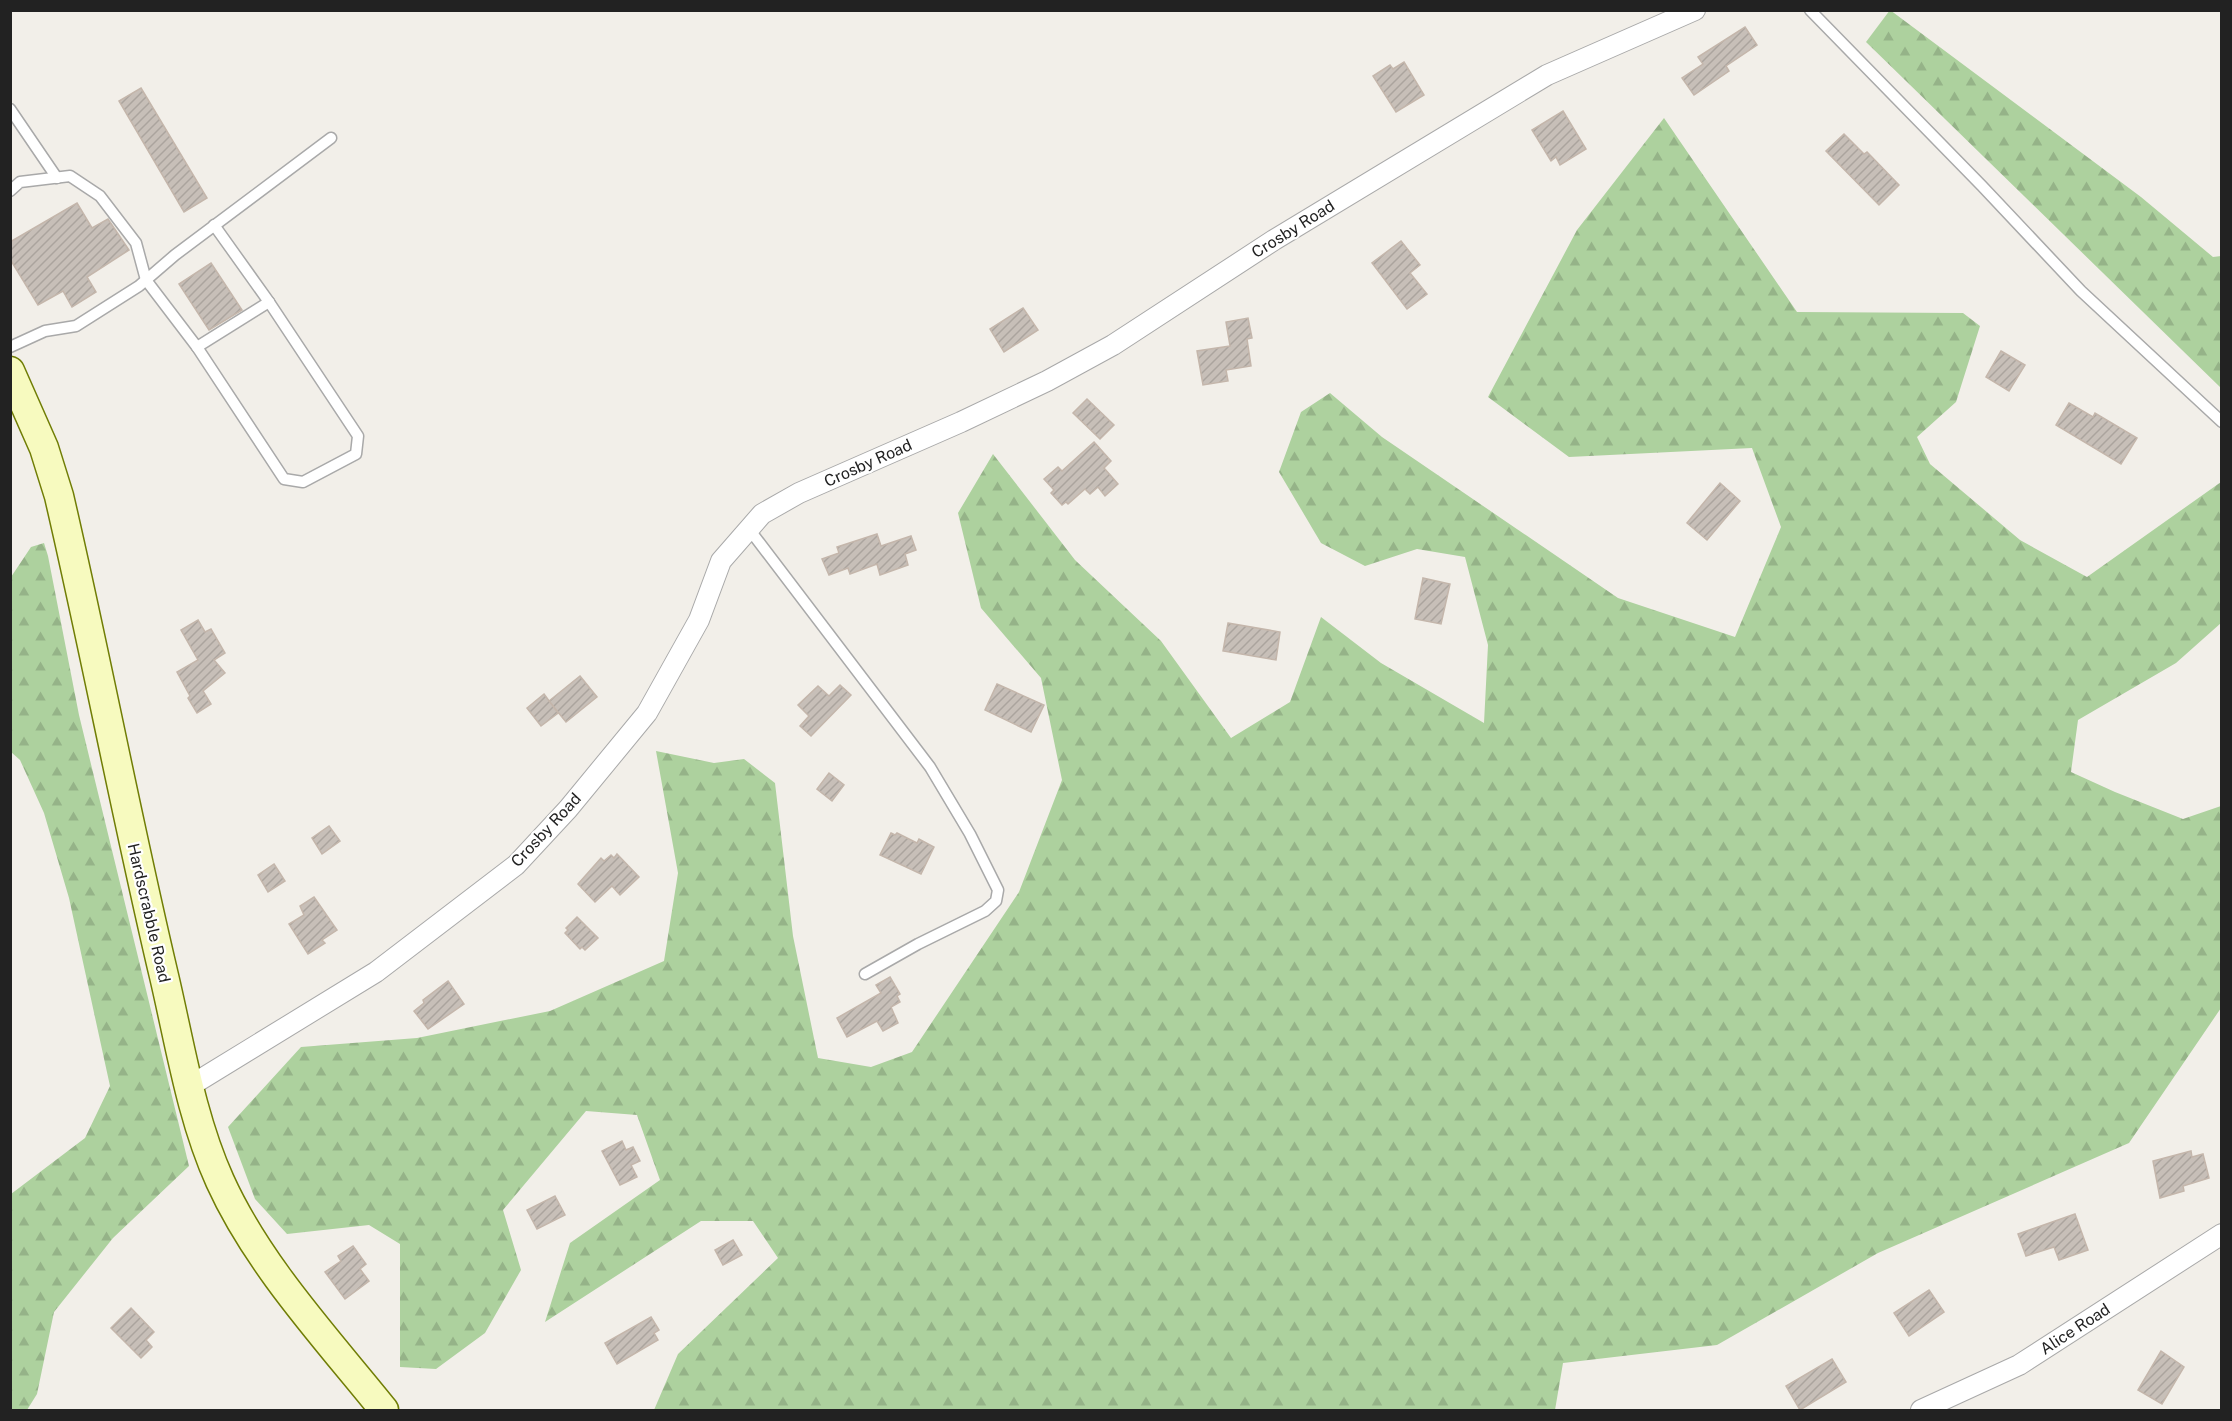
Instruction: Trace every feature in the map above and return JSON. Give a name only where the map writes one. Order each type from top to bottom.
[{"type":"street","name":"Crosby Road","points":[[190,1086],[376,972],[516,865],[568,809],[647,713],[699,620],[721,561],[762,514],[799,493],[983,412],[1047,381],[1113,345],[1274,240],[1546,75],[1695,10]]},
{"type":"street","name":"Hardscrabble Road","points":[[10,371],[44,448],[59,496],[135,857],[190,1086],[213,1164],[246,1230],[280,1280],[384,1410]]},
{"type":"street","name":"Alice Road","points":[[1921,1410],[2019,1365],[2222,1234]]},
{"type":"lane","points":[[1810,10],[1983,186],[2081,291],[2222,422]]},
{"type":"lane","points":[[10,109],[57,178]]},
{"type":"lane","points":[[10,347],[45,331],[76,326],[146,280],[214,225],[331,138]]},
{"type":"lane","points":[[10,191],[20,182],[70,176],[100,196],[136,243],[146,280],[197,347],[284,479],[303,482],[356,454],[358,436],[269,302],[214,225]]},
{"type":"lane","points":[[197,347],[269,302]]},
{"type":"lane","points":[[749,530],[930,767],[975,844],[998,890],[996,901],[985,911],[918,944],[866,974]]},
{"type":"green space","points":[[1890,10],[2141,197],[2213,257],[2221,256],[2221,388],[1866,42]]},
{"type":"green space","points":[[1664,118],[1797,312],[1963,313],[1980,326],[1956,402],[1917,437],[1930,464],[2020,540],[2087,577],[2221,482],[2221,623],[2176,663],[2078,720],[2071,772],[2183,819],[2221,806],[2221,1008],[2129,1143],[1878,1253],[1717,1345],[1563,1363],[1555,1410],[654,1410],[678,1354],[778,1258],[753,1221],[701,1221],[545,1322],[570,1243],[660,1180],[637,1115],[586,1111],[503,1210],[521,1270],[485,1333],[436,1369],[400,1367],[400,1244],[369,1225],[287,1234],[255,1199],[228,1127],[301,1047],[417,1038],[550,1011],[664,961],[678,873],[656,751],[714,763],[744,759],[775,783],[793,936],[818,1058],[871,1067],[912,1052],[1019,892],[1062,780],[1041,678],[981,608],[958,513],[993,454],[1075,560],[1161,641],[1231,738],[1290,702],[1321,617],[1381,663],[1484,723],[1488,645],[1465,557],[1417,549],[1365,566],[1321,543],[1279,472],[1301,412],[1330,393],[1382,437],[1618,598],[1735,637],[1781,527],[1752,448],[1569,457],[1488,397],[1577,230]]},
{"type":"green space","points":[[44,543],[79,715],[189,1166],[113,1238],[54,1312],[37,1394],[27,1410],[11,1410],[11,1194],[85,1138],[110,1086],[69,898],[44,813],[20,760],[11,752],[11,577],[31,547]]},
{"type":"building","points":[[1745,27],[1757,45],[1726,66],[1729,71],[1694,95],[1682,78],[1703,64],[1698,57]]},
{"type":"building","points":[[1404,62],[1424,95],[1396,112],[1373,76],[1390,65],[1393,69]]},
{"type":"building","points":[[141,88],[207,198],[184,212],[119,101]]},
{"type":"building","points":[[1563,111],[1586,149],[1560,165],[1556,157],[1551,161],[1532,130]]},
{"type":"building","points":[[1844,134],[1864,154],[1867,152],[1899,185],[1879,205],[1826,151]]},
{"type":"building","points":[[77,203],[92,228],[108,219],[129,250],[87,277],[96,292],[72,307],[63,291],[38,305],[10,259],[10,242]]},
{"type":"building","points":[[1401,241],[1420,265],[1410,273],[1427,294],[1407,309],[1372,263]]},
{"type":"building","points":[[211,263],[242,310],[209,330],[179,284]]},
{"type":"building","points":[[1023,308],[1038,330],[1004,352],[990,329]]},
{"type":"building","points":[[1248,318],[1252,338],[1247,339],[1251,366],[1226,370],[1228,381],[1203,385],[1197,351],[1230,346],[1226,322]]},
{"type":"building","points":[[2001,351],[2025,365],[2009,391],[1986,377]]},
{"type":"building","points":[[1087,399],[1114,425],[1100,439],[1073,413]]},
{"type":"building","points":[[2069,403],[2093,417],[2095,413],[2137,438],[2121,464],[2056,425]]},
{"type":"building","points":[[1094,442],[1111,461],[1104,468],[1118,484],[1105,496],[1098,487],[1090,494],[1085,489],[1068,504],[1066,502],[1062,505],[1051,493],[1054,490],[1044,479],[1058,467],[1062,471]]},
{"type":"building","points":[[1720,483],[1740,501],[1707,540],[1687,523]]},
{"type":"building","points":[[877,534],[881,546],[911,536],[916,550],[905,554],[908,565],[880,575],[877,564],[850,574],[848,568],[829,575],[822,559],[839,553],[837,547]]},
{"type":"building","points":[[1423,578],[1450,584],[1441,624],[1415,619]]},
{"type":"building","points":[[198,620],[205,632],[211,629],[225,653],[214,660],[225,673],[203,691],[211,704],[197,713],[177,672],[198,660],[181,630]]},
{"type":"building","points":[[1228,623],[1280,632],[1276,660],[1223,651]]},
{"type":"building","points":[[580,676],[597,697],[566,722],[549,701]]},
{"type":"building","points":[[997,684],[1044,705],[1031,732],[985,710]]},
{"type":"building","points":[[840,685],[851,695],[811,736],[800,726],[809,716],[798,705],[818,686],[829,696]]},
{"type":"building","points":[[544,694],[558,713],[541,726],[527,708]]},
{"type":"building","points":[[829,773],[844,785],[832,801],[817,789]]},
{"type":"building","points":[[329,826],[340,841],[322,854],[312,838]]},
{"type":"building","points":[[891,833],[895,835],[897,833],[917,843],[919,839],[934,847],[921,874],[880,855]]},
{"type":"building","points":[[617,854],[639,877],[620,895],[612,886],[595,902],[578,884],[601,858],[604,861],[611,855],[614,858]]},
{"type":"building","points":[[274,864],[285,881],[268,892],[258,875]]},
{"type":"building","points":[[314,897],[337,930],[322,940],[325,943],[308,954],[289,924],[304,915],[300,906]]},
{"type":"building","points":[[577,917],[598,938],[585,950],[582,947],[580,949],[565,933],[568,930],[566,928]]},
{"type":"building","points":[[890,977],[900,994],[897,996],[900,1002],[891,1007],[898,1023],[883,1031],[877,1021],[847,1037],[837,1018],[881,993],[876,985]]},
{"type":"building","points":[[448,981],[464,1004],[428,1029],[414,1011],[424,1003],[423,1000]]},
{"type":"building","points":[[622,1141],[626,1150],[633,1147],[640,1161],[631,1165],[637,1177],[620,1185],[602,1151]]},
{"type":"building","points":[[2191,1151],[2192,1157],[2203,1154],[2209,1178],[2183,1186],[2184,1191],[2160,1198],[2153,1161]]},
{"type":"building","points":[[555,1196],[565,1215],[537,1229],[527,1210]]},
{"type":"building","points":[[2075,1214],[2088,1250],[2059,1260],[2054,1247],[2026,1256],[2018,1234]]},
{"type":"building","points":[[733,1240],[742,1255],[723,1265],[715,1250]]},
{"type":"building","points":[[353,1246],[366,1264],[360,1269],[369,1281],[345,1299],[325,1272],[341,1261],[338,1256]]},
{"type":"building","points":[[1929,1290],[1944,1312],[1909,1336],[1894,1313]]},
{"type":"building","points":[[131,1308],[154,1332],[146,1340],[152,1347],[141,1358],[111,1328]]},
{"type":"building","points":[[651,1317],[659,1330],[654,1333],[658,1340],[617,1364],[605,1343]]},
{"type":"building","points":[[2161,1351],[2184,1367],[2162,1404],[2138,1390]]},
{"type":"building","points":[[1832,1359],[1846,1382],[1800,1410],[1786,1386]]}]
